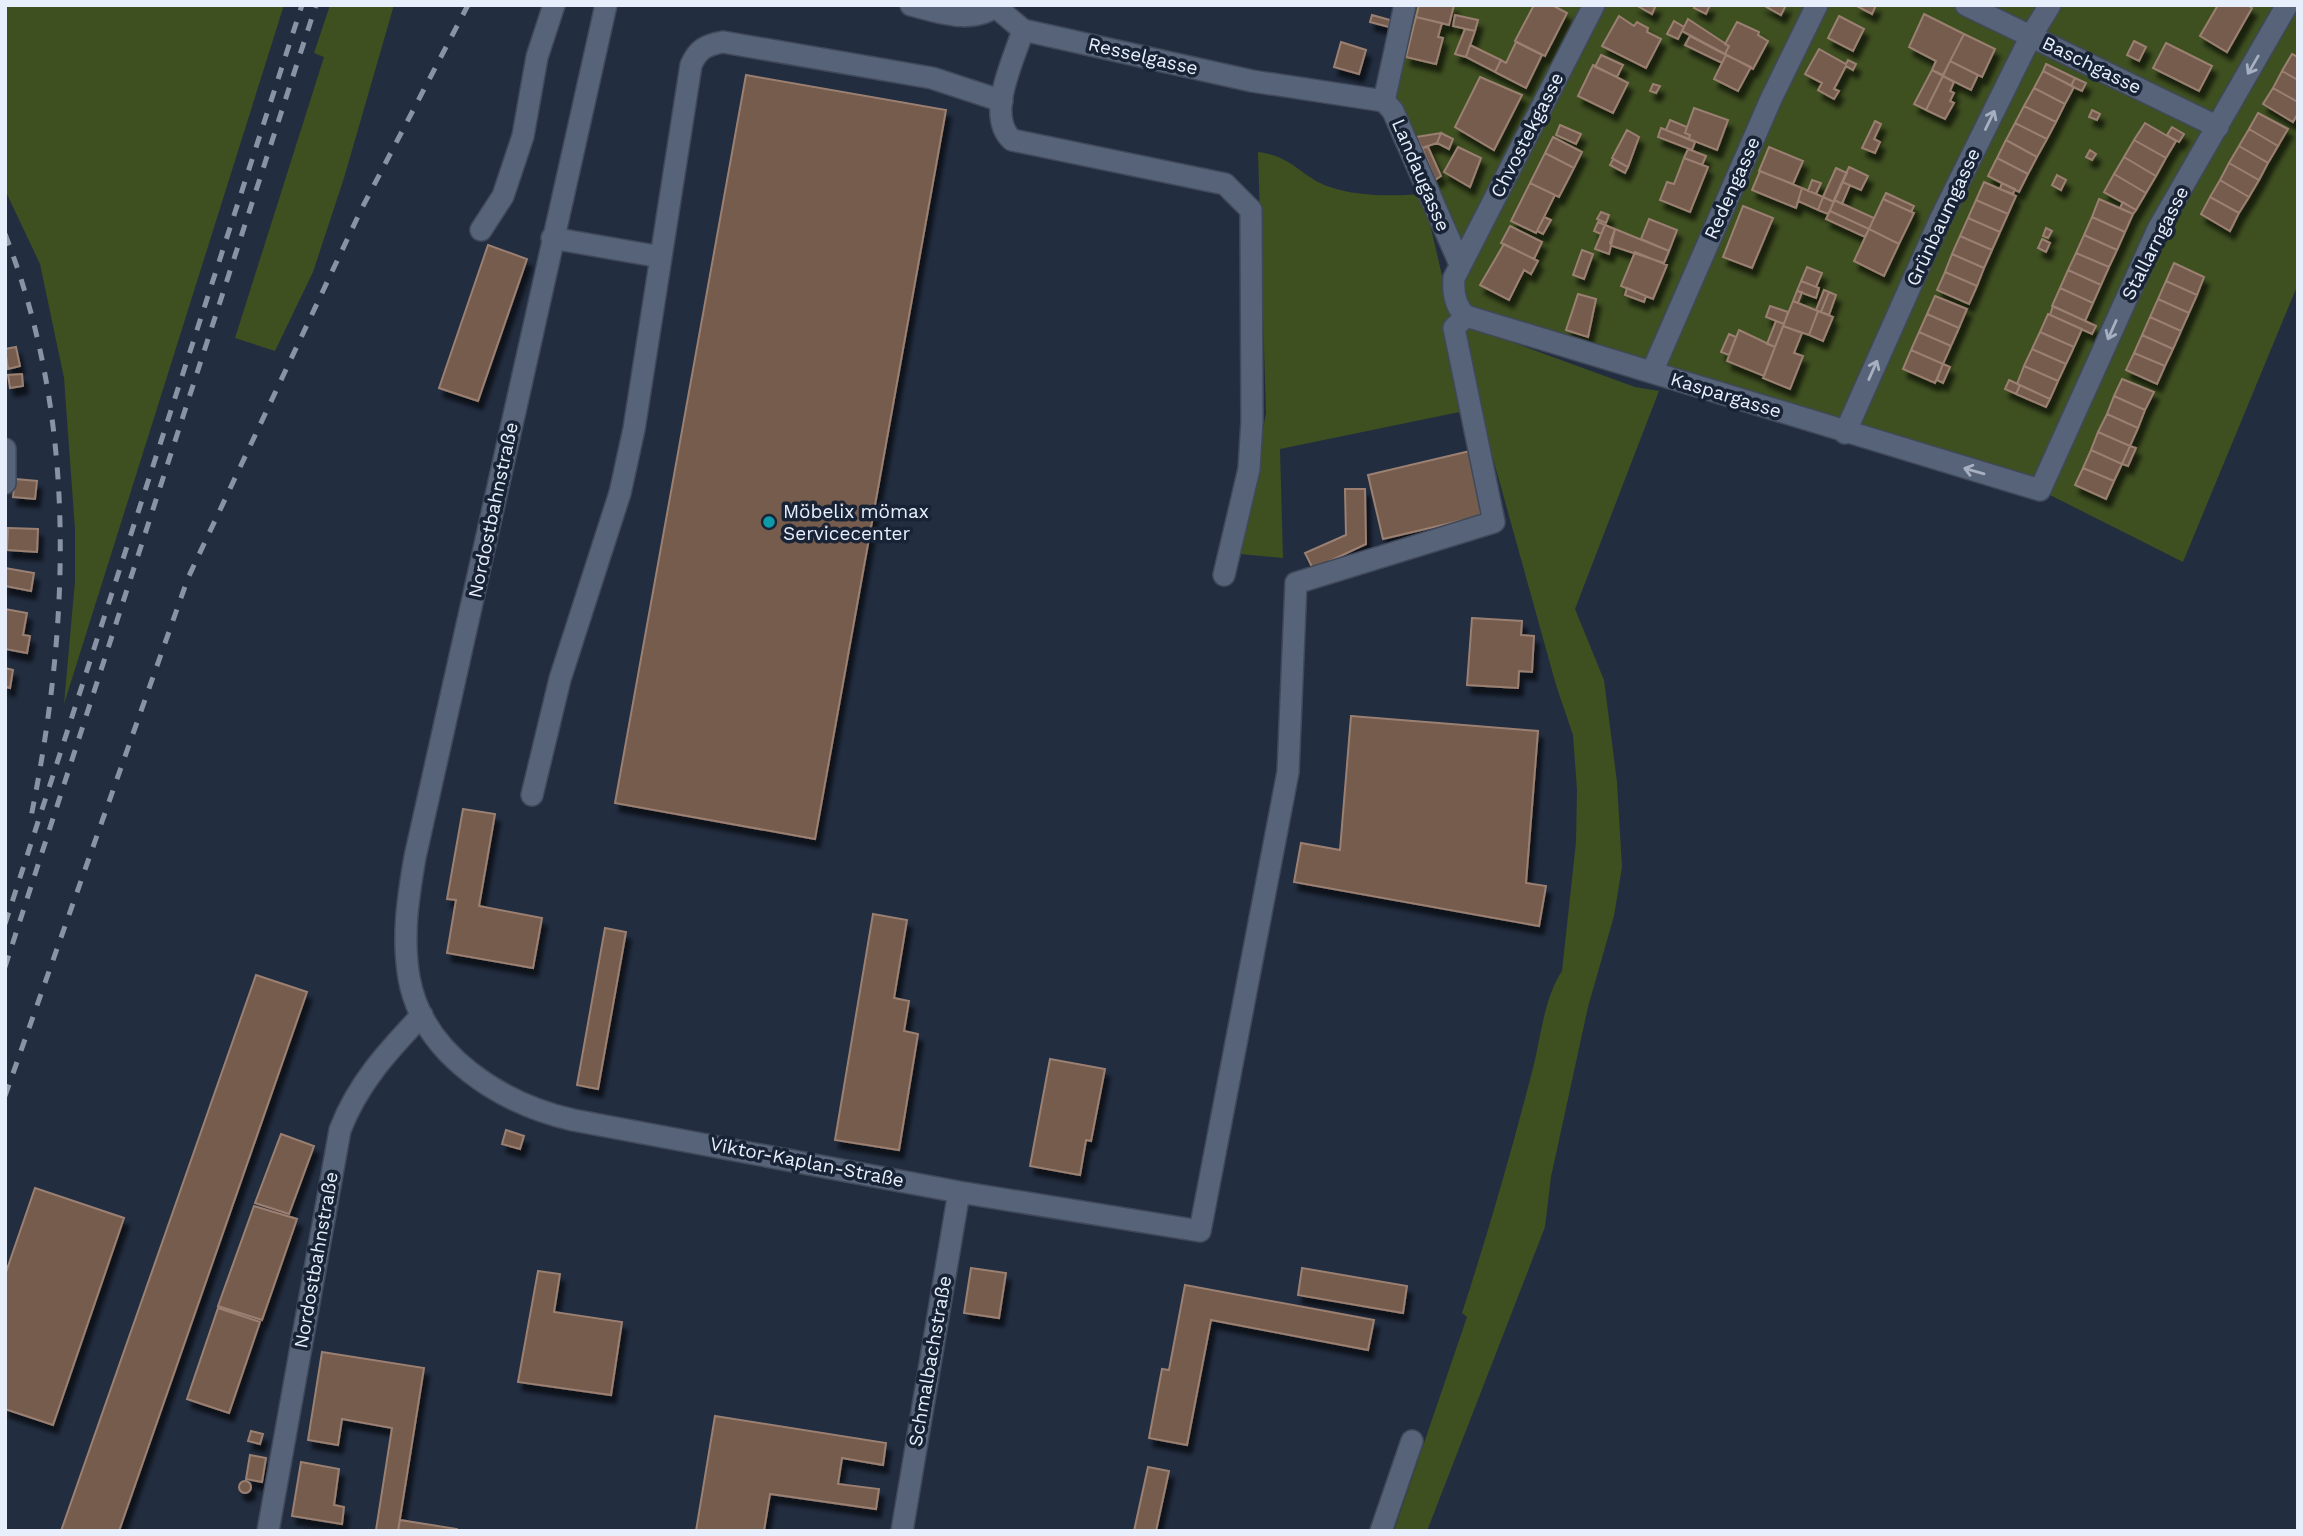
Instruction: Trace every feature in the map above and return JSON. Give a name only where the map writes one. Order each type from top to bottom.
[{"type":"street","points":[[481,230],[503,196],[523,136],[537,57],[554,5]]},
{"type":"street","name":"Nordostbahnstraße","points":[[438,1039],[422,1015],[410,981],[407,961],[408,898],[552,238],[606,5]]},
{"type":"street","name":"Resselgasse","points":[[911,5],[960,17],[979,15],[997,6],[1023,30],[1252,82],[1384,101]]},
{"type":"street","name":"Landaugasse","points":[[1405,5],[1384,101],[1393,111],[1460,264]]},
{"type":"street","name":"Chvostekgasse","points":[[1460,264],[1594,5]]},
{"type":"street","name":"Redengasse","points":[[1652,372],[1771,99],[1817,5]]},
{"type":"street","name":"Baschgasse","points":[[1966,5],[2218,127]]},
{"type":"street","name":"Grünbaumgasse","points":[[1845,433],[1939,222],[2031,36],[2050,5]]},
{"type":"street","name":"Stallarngasse","points":[[2040,490],[2158,229],[2287,5]]},
{"type":"street","points":[[1023,30],[1002,101],[1001,126],[1012,140],[1225,184],[1251,210],[1252,421],[1249,469],[1224,575]]},
{"type":"street","points":[[532,795],[560,678],[620,493],[634,429],[691,65],[696,53],[708,44],[723,42],[932,78],[1002,101]]},
{"type":"street","points":[[552,238],[661,257]]},
{"type":"street","points":[[1460,264],[1453,289],[1460,311],[1466,316]]},
{"type":"street","name":"Kaspargasse","points":[[1466,316],[2040,490]]},
{"type":"street","name":"Viktor-Kaplan-Straße","points":[[438,1039],[496,1093],[549,1114],[959,1192],[1200,1231],[1288,772],[1296,583],[1494,522],[1454,328],[1466,316]]},
{"type":"street","points":[[5,449],[5,483]]},
{"type":"street","name":"Nordostbahnstraße","points":[[268,1531],[340,1130],[349,1107],[376,1064],[422,1015]]},
{"type":"street","name":"Schmalbachstraße","points":[[902,1531],[959,1192]]},
{"type":"street","points":[[1381,1531],[1412,1441]]},
{"type":"green space","points":[[5,5],[284,5],[64,704],[75,581],[75,529],[64,378],[40,264],[5,190]]},
{"type":"green space","points":[[330,5],[394,5],[344,178],[313,272],[275,351],[235,338],[324,57],[314,53]]},
{"type":"green space","points":[[1405,5],[2298,5],[2298,284],[2183,562],[2040,490],[1466,316],[1393,111]]},
{"type":"green space","points":[[1258,152],[1289,162],[1320,183],[1341,190],[1376,195],[1423,194],[1450,310],[1476,329],[1635,387],[1659,391],[1575,609],[1604,680],[1617,782],[1622,867],[1614,916],[1588,1007],[1551,1177],[1545,1227],[1427,1531],[1394,1531],[1467,1317],[1462,1313],[1516,1133],[1547,1007],[1562,971],[1576,842],[1577,790],[1573,735],[1556,685],[1479,408],[1280,449],[1283,558],[1240,554],[1266,413]]},
{"type":"building","points":[[1419,5],[1454,5],[1449,25],[1416,17]]},
{"type":"building","points":[[1534,5],[1552,5],[1567,13],[1545,56],[1515,41]]},
{"type":"building","points":[[1636,5],[1656,5],[1652,14]]},
{"type":"building","points":[[1695,5],[1710,5],[1706,14],[1694,8]]},
{"type":"building","points":[[1763,5],[1786,5],[1781,15]]},
{"type":"building","points":[[1855,5],[1876,5],[1872,14]]},
{"type":"building","points":[[2218,5],[2247,5],[2252,8],[2227,52],[2200,36]]},
{"type":"building","points":[[1924,14],[1964,34],[1943,75],[1932,70],[1936,61],[1909,47]]},
{"type":"building","points":[[1372,15],[1390,20],[1389,27],[1370,22]]},
{"type":"building","points":[[1455,15],[1478,20],[1475,31],[1453,26]]},
{"type":"building","points":[[1619,16],[1634,26],[1637,22],[1648,28],[1647,32],[1661,39],[1646,68],[1602,46]]},
{"type":"building","points":[[1839,16],[1864,29],[1853,51],[1828,38]]},
{"type":"building","points":[[1416,17],[1442,23],[1438,37],[1443,38],[1436,64],[1406,57]]},
{"type":"building","points":[[1688,19],[1729,46],[1725,54],[1682,31]]},
{"type":"building","points":[[1674,21],[1684,27],[1678,39],[1667,34]]},
{"type":"building","points":[[1737,22],[1759,32],[1758,35],[1768,41],[1753,69],[1725,54],[1729,46],[1725,44]]},
{"type":"building","points":[[1465,29],[1475,31],[1466,57],[1455,54]]},
{"type":"building","points":[[1964,34],[1995,49],[1982,77],[1950,61]]},
{"type":"building","points":[[1690,36],[1726,55],[1722,63],[1685,45]]},
{"type":"building","points":[[2134,41],[2146,47],[2139,61],[2127,55]]},
{"type":"building","points":[[1341,42],[1366,50],[1359,74],[1334,67]]},
{"type":"building","points":[[1516,42],[1542,55],[1526,88],[1495,72],[1501,60],[1506,63]]},
{"type":"building","points":[[2166,43],[2212,66],[2199,91],[2153,68]]},
{"type":"building","points":[[1470,45],[1501,60],[1495,72],[1466,57]]},
{"type":"building","points":[[1819,49],[1846,64],[1848,60],[1856,64],[1853,70],[1846,66],[1834,89],[1839,91],[1834,99],[1818,90],[1822,83],[1805,74]]},
{"type":"building","points":[[2292,54],[2298,57],[2298,80],[2282,71]]},
{"type":"building","points":[[1601,55],[1623,65],[1617,77],[1595,67]]},
{"type":"building","points":[[1726,55],[1751,67],[1738,91],[1714,79]]},
{"type":"building","points":[[1950,61],[1978,75],[1971,90],[1943,76]]},
{"type":"building","points":[[2046,64],[2075,78],[2071,86],[2043,71]]},
{"type":"building","points":[[1593,65],[1628,83],[1613,113],[1578,96]]},
{"type":"building","points":[[1932,70],[1943,76],[1926,110],[1914,104]]},
{"type":"building","points":[[2043,71],[2074,87],[2065,104],[2034,88]]},
{"type":"building","points":[[2282,71],[2298,80],[2298,102],[2273,88]]},
{"type":"building","name":"Möbelix mömax Servicecenter","points":[[746,75],[946,110],[815,839],[615,803]]},
{"type":"building","points":[[1943,76],[1954,82],[1950,91],[1954,93],[1950,101],[1954,103],[1945,119],[1926,110]]},
{"type":"building","points":[[1480,77],[1522,95],[1494,150],[1455,127]]},
{"type":"building","points":[[2075,78],[2086,83],[2082,91],[2071,86]]},
{"type":"building","points":[[1653,84],[1660,86],[1656,93],[1650,91]]},
{"type":"building","points":[[2034,88],[2065,104],[2056,122],[2024,106]]},
{"type":"building","points":[[2273,88],[2298,102],[2298,113],[2293,122],[2263,104]]},
{"type":"building","points":[[2024,106],[2056,122],[2047,139],[2015,123]]},
{"type":"building","points":[[1694,108],[1728,120],[1717,150],[1689,139],[1690,135],[1685,133]]},
{"type":"building","points":[[2092,110],[2100,114],[2097,120],[2089,117]]},
{"type":"building","points":[[2258,113],[2288,129],[2278,146],[2249,129]]},
{"type":"building","points":[[1670,120],[1687,127],[1685,133],[1690,135],[1689,139],[1666,130]]},
{"type":"building","points":[[1875,121],[1881,124],[1874,139],[1880,142],[1875,153],[1862,148]]},
{"type":"building","points":[[2015,123],[2047,139],[2037,157],[2006,140]]},
{"type":"building","points":[[2145,123],[2176,141],[2166,158],[2134,140]]},
{"type":"building","points":[[1560,125],[1581,134],[1576,144],[1556,135]]},
{"type":"building","points":[[2172,127],[2184,134],[2179,142],[2167,135]]},
{"type":"building","points":[[1661,128],[1695,142],[1692,150],[1658,137]]},
{"type":"building","points":[[2249,129],[2278,146],[2268,163],[2239,146]]},
{"type":"building","points":[[1627,130],[1639,137],[1628,167],[1612,158]]},
{"type":"building","points":[[1441,133],[1437,143],[1422,148],[1416,137]]},
{"type":"building","points":[[1441,133],[1453,139],[1449,149],[1437,143]]},
{"type":"building","points":[[1553,137],[1582,152],[1574,168],[1545,153]]},
{"type":"building","points":[[2006,140],[2037,157],[2028,174],[1997,158]]},
{"type":"building","points":[[2134,140],[2166,158],[2156,176],[2124,157]]},
{"type":"building","points":[[2239,146],[2268,163],[2259,180],[2229,163]]},
{"type":"building","points":[[1428,147],[1441,176],[1435,180],[1422,148]]},
{"type":"building","points":[[1458,147],[1481,158],[1470,187],[1444,172]]},
{"type":"building","points":[[1769,147],[1803,161],[1793,184],[1759,171]]},
{"type":"building","points":[[1688,149],[1706,156],[1702,165],[1684,158]]},
{"type":"building","points":[[2090,150],[2096,154],[2092,160],[2086,157]]},
{"type":"building","points":[[1545,153],[1574,168],[1559,197],[1530,183]]},
{"type":"building","points":[[2124,157],[2156,176],[2146,193],[2114,174]]},
{"type":"building","points":[[1684,158],[1708,167],[1690,212],[1660,200],[1667,182],[1674,184]]},
{"type":"building","points":[[1997,158],[2028,174],[2019,192],[1988,176]]},
{"type":"building","points":[[1613,159],[1628,167],[1625,173],[1610,165]]},
{"type":"building","points":[[2229,163],[2259,180],[2249,197],[2220,180]]},
{"type":"building","points":[[1849,167],[1868,176],[1861,190],[1842,182]]},
{"type":"building","points":[[1836,168],[1847,173],[1834,202],[1823,197]]},
{"type":"building","points":[[1760,171],[1802,188],[1796,208],[1752,190]]},
{"type":"building","points":[[2114,174],[2146,193],[2136,210],[2104,192]]},
{"type":"building","points":[[2057,175],[2066,180],[2061,190],[2052,185]]},
{"type":"building","points":[[1812,180],[1821,183],[1816,194],[1808,191]]},
{"type":"building","points":[[2220,180],[2249,197],[2239,213],[2210,197]]},
{"type":"building","points":[[1842,182],[1850,185],[1842,204],[1834,200]]},
{"type":"building","points":[[1984,182],[2016,196],[2008,214],[1976,200]]},
{"type":"building","points":[[1530,183],[1555,195],[1536,233],[1511,221]]},
{"type":"building","points":[[2002,183],[2015,189],[2013,194],[2000,189]]},
{"type":"building","points":[[1802,188],[1823,197],[1818,210],[1798,201]]},
{"type":"building","points":[[1886,193],[1914,206],[1911,212],[1883,199]]},
{"type":"building","points":[[1823,197],[1834,202],[1828,214],[1818,210]]},
{"type":"building","points":[[2210,197],[2239,213],[2230,231],[2201,214]]},
{"type":"building","points":[[1883,199],[1914,213],[1899,244],[1869,229]]},
{"type":"building","points":[[2099,199],[2133,214],[2125,232],[2092,217]]},
{"type":"building","points":[[1834,200],[1874,218],[1869,229],[1830,211]]},
{"type":"building","points":[[1976,200],[2008,214],[2000,232],[1968,218]]},
{"type":"building","points":[[2123,202],[2136,210],[2133,214],[2120,208]]},
{"type":"building","points":[[1743,206],[1773,218],[1752,268],[1723,257]]},
{"type":"building","points":[[1830,211],[1869,229],[1865,237],[1826,219]]},
{"type":"building","points":[[1601,212],[1609,215],[1606,223],[1597,219]]},
{"type":"building","points":[[1544,217],[1551,220],[1543,234],[1537,231]]},
{"type":"building","points":[[2092,217],[2125,232],[2117,250],[2084,235]]},
{"type":"building","points":[[1968,218],[2000,232],[1992,250],[1960,236]]},
{"type":"building","points":[[1649,219],[1677,230],[1669,251],[1641,239]]},
{"type":"building","points":[[1598,222],[1605,225],[1601,234],[1594,231]]},
{"type":"building","points":[[1605,225],[1615,229],[1609,254],[1595,249]]},
{"type":"building","points":[[1510,226],[1542,242],[1534,259],[1501,243]]},
{"type":"building","points":[[2046,228],[2052,231],[2048,238],[2043,236]]},
{"type":"building","points":[[1615,229],[1669,251],[1664,263],[1612,246],[1610,243]]},
{"type":"building","points":[[1869,229],[1899,244],[1884,276],[1854,261]]},
{"type":"building","points":[[2084,235],[2117,250],[2109,267],[2076,253]]},
{"type":"building","points":[[1960,236],[1992,250],[1984,268],[1952,254]]},
{"type":"building","points":[[2042,239],[2050,243],[2046,252],[2038,248]]},
{"type":"building","points":[[1504,244],[1538,261],[1531,274],[1524,270],[1509,300],[1480,285]]},
{"type":"building","points":[[488,245],[527,259],[478,401],[439,388]]},
{"type":"building","points":[[1582,250],[1593,254],[1584,279],[1573,275]]},
{"type":"building","points":[[1635,252],[1667,265],[1653,299],[1621,286]]},
{"type":"building","points":[[2076,253],[2109,267],[2101,285],[2068,270]]},
{"type":"building","points":[[1952,254],[1984,268],[1977,286],[1945,272]]},
{"type":"building","points":[[2174,263],[2204,277],[2197,295],[2166,281]]},
{"type":"building","points":[[1807,267],[1822,273],[1816,287],[1801,281]]},
{"type":"building","points":[[2068,270],[2101,285],[2093,303],[2060,288]]},
{"type":"building","points":[[1945,272],[1977,286],[1969,304],[1937,290]]},
{"type":"building","points":[[1801,281],[1819,288],[1816,298],[1797,291]]},
{"type":"building","points":[[2166,281],[2197,295],[2189,313],[2158,299]]},
{"type":"building","points":[[1627,288],[1646,296],[1644,302],[1625,295]]},
{"type":"building","points":[[2060,288],[2093,303],[2085,321],[2052,306]]},
{"type":"building","points":[[1824,290],[1829,292],[1821,312],[1816,310]]},
{"type":"building","points":[[1797,291],[1802,292],[1798,303],[1793,301]]},
{"type":"building","points":[[1829,292],[1836,295],[1829,315],[1821,312]]},
{"type":"building","points":[[1578,294],[1596,299],[1588,337],[1566,330]]},
{"type":"building","points":[[1935,296],[1967,309],[1959,328],[1927,314]]},
{"type":"building","points":[[2158,299],[2189,313],[2181,331],[2150,317]]},
{"type":"building","points":[[1793,301],[1818,311],[1809,335],[1783,326]]},
{"type":"building","points":[[1770,306],[1788,312],[1784,324],[1766,317]]},
{"type":"building","points":[[2053,306],[2096,326],[2092,334],[2050,315]]},
{"type":"building","points":[[1818,311],[1833,317],[1823,341],[1809,335]]},
{"type":"building","points":[[1927,314],[1959,328],[1951,346],[1919,332]]},
{"type":"building","points":[[2048,314],[2082,329],[2074,347],[2040,332]]},
{"type":"building","points":[[2150,317],[2181,331],[2173,349],[2142,335]]},
{"type":"building","points":[[1776,321],[1784,324],[1775,347],[1767,344]]},
{"type":"building","points":[[1783,326],[1802,333],[1794,353],[1803,356],[1790,389],[1763,378]]},
{"type":"building","points":[[1739,330],[1775,347],[1764,376],[1727,361]]},
{"type":"building","points":[[1919,332],[1951,346],[1943,364],[1911,350]]},
{"type":"building","points":[[2040,332],[2074,347],[2066,364],[2032,349]]},
{"type":"building","points":[[1729,334],[1736,337],[1729,355],[1721,352]]},
{"type":"building","points":[[2142,335],[2173,349],[2165,366],[2134,353]]},
{"type":"building","points":[[16,347],[20,366],[8,369],[5,349]]},
{"type":"building","points":[[2032,349],[2066,364],[2058,381],[2024,366]]},
{"type":"building","points":[[1911,350],[1943,364],[1935,383],[1903,369]]},
{"type":"building","points":[[2134,353],[2165,366],[2157,384],[2126,370]]},
{"type":"building","points":[[1943,364],[1950,367],[1943,383],[1937,380]]},
{"type":"building","points":[[2024,366],[2058,381],[2050,399],[2017,384]]},
{"type":"building","points":[[22,374],[23,386],[10,388],[8,375]]},
{"type":"building","points":[[2122,379],[2154,392],[2145,410],[2114,396]]},
{"type":"building","points":[[2009,380],[2020,385],[2016,394],[2005,389]]},
{"type":"building","points":[[2020,385],[2050,399],[2046,407],[2016,394]]},
{"type":"building","points":[[2114,396],[2145,410],[2138,428],[2107,414]]},
{"type":"building","points":[[2107,414],[2138,428],[2130,446],[2098,432]]},
{"type":"building","points":[[2098,432],[2130,446],[2122,464],[2091,450]]},
{"type":"building","points":[[2130,446],[2136,448],[2128,466],[2122,464]]},
{"type":"building","points":[[2091,450],[2122,464],[2114,481],[2083,468]]},
{"type":"building","points":[[1470,451],[1485,515],[1383,539],[1368,475]]},
{"type":"building","points":[[2083,468],[2114,481],[2106,499],[2075,485]]},
{"type":"building","points":[[15,479],[37,481],[35,499],[13,497]]},
{"type":"building","points":[[1345,489],[1365,489],[1366,544],[1313,569],[1305,553],[1346,535]]},
{"type":"building","points":[[8,528],[38,529],[37,552],[7,550]]},
{"type":"building","points":[[5,568],[34,573],[31,591],[5,586]]},
{"type":"building","points":[[5,609],[27,613],[23,635],[30,636],[27,653],[5,649]]},
{"type":"building","points":[[1472,618],[1522,621],[1521,635],[1534,636],[1532,672],[1519,671],[1518,688],[1467,685]]},
{"type":"building","points":[[5,668],[13,670],[10,688],[5,687]]},
{"type":"building","points":[[1351,716],[1538,731],[1526,883],[1546,886],[1539,926],[1294,882],[1301,843],[1340,850]]},
{"type":"building","points":[[463,809],[495,814],[479,906],[542,918],[533,968],[447,953],[456,900],[447,899]]},
{"type":"building","points":[[873,914],[907,920],[894,998],[909,1001],[904,1031],[918,1034],[899,1150],[835,1140]]},
{"type":"building","points":[[605,928],[626,932],[598,1089],[577,1085]]},
{"type":"building","points":[[256,975],[307,992],[119,1531],[61,1531]]},
{"type":"building","points":[[1050,1059],[1105,1069],[1091,1141],[1086,1140],[1080,1175],[1030,1166]]},
{"type":"building","points":[[506,1130],[524,1136],[520,1149],[502,1144]]},
{"type":"building","points":[[281,1134],[314,1146],[289,1214],[255,1203]]},
{"type":"building","points":[[35,1188],[124,1218],[53,1425],[5,1409],[5,1275]]},
{"type":"building","points":[[254,1206],[297,1219],[262,1320],[218,1306]]},
{"type":"building","points":[[971,1268],[1006,1273],[999,1318],[964,1313]]},
{"type":"building","points":[[1302,1268],[1407,1286],[1403,1313],[1298,1295]]},
{"type":"building","points":[[538,1271],[560,1274],[554,1312],[622,1322],[611,1395],[518,1382]]},
{"type":"building","points":[[1185,1285],[1374,1320],[1368,1350],[1211,1320],[1187,1445],[1149,1438],[1162,1369],[1169,1370]]},
{"type":"building","points":[[218,1308],[260,1322],[229,1413],[187,1399]]},
{"type":"building","points":[[322,1352],[424,1368],[398,1531],[376,1530],[392,1428],[342,1419],[338,1445],[308,1440]]},
{"type":"building","points":[[715,1416],[886,1443],[883,1465],[842,1458],[838,1484],[879,1489],[876,1509],[770,1494],[764,1531],[696,1531]]},
{"type":"building","points":[[251,1431],[263,1434],[260,1444],[248,1441]]},
{"type":"building","points":[[250,1455],[266,1458],[262,1482],[246,1479]]},
{"type":"building","points":[[301,1462],[339,1469],[334,1505],[344,1507],[342,1524],[292,1516]]},
{"type":"building","points":[[1148,1467],[1169,1471],[1156,1531],[1134,1531]]},
{"type":"building","points":[[245,1481],[251,1487],[245,1493],[239,1487]]},
{"type":"building","points":[[400,1520],[457,1529],[457,1531],[398,1531]]},
{"type":"railway","points":[[5,924],[302,5]]},
{"type":"railway","points":[[5,967],[316,5]]},
{"type":"railway","points":[[5,1096],[188,578],[361,210],[468,5]]},
{"type":"railway","points":[[5,234],[29,305],[45,376],[56,449],[60,523],[54,671],[31,817]]},
{"type":"place","name":"Möbelix mömax Servicecenter","points":[[769,522]]}]
